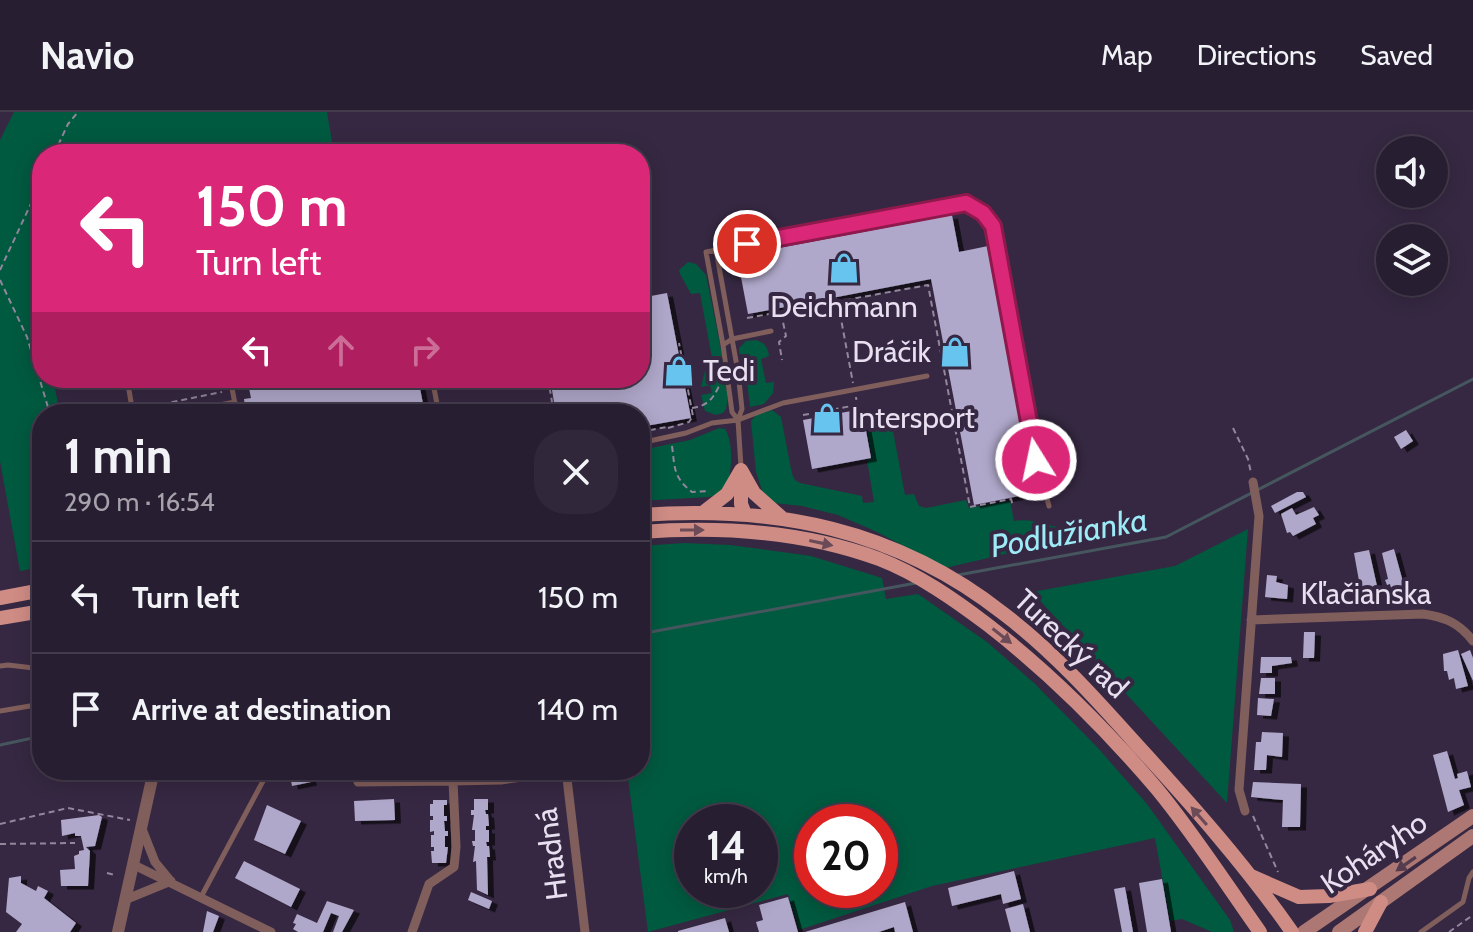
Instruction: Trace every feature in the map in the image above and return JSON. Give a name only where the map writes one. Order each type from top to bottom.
[{"type":"main road","points":[[741,470],[754,493],[781,517]]},
{"type":"main road","points":[[705,511],[727,494],[741,470]]},
{"type":"main road","points":[[741,470],[741,504],[745,514]]},
{"type":"main road","points":[[744,531],[745,514],[754,493]]},
{"type":"main road","name":"Turecký rad","points":[[650,514],[705,511],[781,517],[860,536],[913,556],[962,585],[1007,616],[1091,694],[1249,875],[1292,932]]},
{"type":"main road","name":"Turecký rad","points":[[650,531],[744,531],[831,545],[881,560],[938,591],[1018,649],[1097,723],[1159,792],[1250,925],[1260,932]]},
{"type":"main road","points":[[0,598],[32,592]]},
{"type":"main road","points":[[0,618],[32,613]]},
{"type":"main road","name":"Koháryho","points":[[1304,932],[1473,816]]},
{"type":"main road","name":"Koháryho","points":[[1339,932],[1473,836]]},
{"type":"main road","points":[[1249,875],[1299,897],[1370,889]]},
{"type":"main road","points":[[1365,932],[1381,902]]},
{"type":"street","points":[[1245,811],[1239,790],[1259,516],[1253,482]]},
{"type":"street","name":"Kľačianska","points":[[1251,620],[1423,614],[1445,617],[1464,629],[1473,641]]},
{"type":"street","points":[[118,932],[152,780]]},
{"type":"street","name":"Hradná","points":[[358,782],[501,780]]},
{"type":"street","name":"Hradná","points":[[567,780],[585,932]]},
{"type":"street","points":[[412,932],[429,884],[454,867],[453,781]]},
{"type":"street","points":[[142,826],[155,862],[171,881]]},
{"type":"street","points":[[134,865],[271,932]]},
{"type":"street","points":[[127,899],[171,881]]},
{"type":"lane","points":[[738,420],[732,412],[706,252],[966,203],[983,213],[993,226],[1036,460],[1049,506]]},
{"type":"lane","points":[[716,250],[742,409],[738,420],[741,470]]},
{"type":"lane","points":[[723,345],[732,339],[771,331]]},
{"type":"lane","points":[[650,441],[686,433],[712,423],[738,420],[783,403],[927,376]]},
{"type":"lane","points":[[225,404],[235,402],[232,388]]},
{"type":"lane","points":[[0,666],[32,668]]},
{"type":"lane","points":[[0,711],[32,706]]},
{"type":"lane","points":[[201,897],[263,780]]},
{"type":"lane","points":[[1421,932],[1470,895],[1469,878],[1473,872]]},
{"type":"path","points":[[59,144],[78,112]]},
{"type":"path","points":[[0,270],[32,201]]},
{"type":"path","points":[[0,280],[32,354]]},
{"type":"path","points":[[747,318],[928,285],[970,507],[1011,499],[1013,506]]},
{"type":"path","points":[[803,415],[857,405],[838,301]]},
{"type":"path","points":[[781,312],[786,336],[779,342],[782,360]]},
{"type":"path","points":[[690,409],[703,407],[719,386]]},
{"type":"path","points":[[169,404],[222,392]]},
{"type":"path","points":[[650,430],[668,427]]},
{"type":"path","points":[[1233,428],[1248,459],[1253,482]]},
{"type":"path","points":[[0,824],[68,808],[102,812],[142,826]]},
{"type":"path","points":[[1245,811],[1250,811],[1279,873]]},
{"type":"path","points":[[0,844],[75,843]]},
{"type":"path","points":[[107,873],[115,875]]},
{"type":"path","points":[[1449,932],[1473,915]]},
{"type":"green space","points":[[14,112],[327,112],[332,144],[32,144],[32,388],[55,388],[58,404],[32,404],[32,569],[20,571],[0,461],[0,140]]},
{"type":"green space","points":[[688,262],[696,264],[706,275],[720,344],[727,399],[724,411],[716,415],[705,411],[701,395],[712,393],[710,385],[701,387],[705,371],[714,369],[700,293],[691,294],[679,270]]},
{"type":"green space","points":[[756,340],[764,344],[769,353],[761,359],[766,383],[774,382],[773,393],[764,404],[750,407],[744,356],[739,353],[739,348],[746,341]]},
{"type":"green space","points":[[772,410],[781,417],[792,474],[800,483],[862,496],[863,503],[874,502],[867,460],[872,458],[867,431],[892,426],[905,495],[914,494],[919,506],[926,508],[966,500],[969,508],[1010,501],[1014,521],[1068,526],[1070,539],[945,568],[838,515],[774,503],[760,492],[751,421],[756,415]]},
{"type":"green space","points":[[719,428],[725,429],[731,450],[726,489],[716,496],[650,500],[651,448],[690,440]]},
{"type":"green space","points":[[1248,529],[1227,803],[1032,592],[1175,566]]},
{"type":"green space","points":[[650,545],[730,545],[811,556],[882,578],[886,599],[918,594],[987,642],[1034,683],[1098,748],[1147,804],[1230,920],[1234,932],[1212,932],[1182,919],[1170,921],[1155,838],[932,886],[898,897],[898,804],[794,804],[794,908],[866,908],[799,930],[788,894],[778,897],[778,804],[674,804],[674,908],[736,908],[648,932],[628,780],[650,780]]},
{"type":"building","points":[[952,215],[959,252],[988,246],[1035,493],[974,505],[931,279],[748,314],[737,256]]},
{"type":"building","points":[[667,293],[691,418],[650,425],[650,404],[554,404],[552,388],[650,388],[650,296]]},
{"type":"building","points":[[249,388],[420,388],[423,404],[245,404],[244,399],[251,398]]},
{"type":"building","points":[[862,409],[871,458],[812,469],[803,420]]},
{"type":"building","points":[[1406,430],[1413,441],[1401,449],[1394,437]]},
{"type":"building","points":[[1297,492],[1303,492],[1306,497],[1275,513],[1271,506]]},
{"type":"building","points":[[1314,507],[1319,515],[1313,518],[1316,524],[1293,536],[1287,533],[1281,514],[1292,508],[1296,515]]},
{"type":"building","points":[[1394,549],[1406,593],[1393,596],[1390,584],[1387,585],[1385,580],[1388,579],[1382,553]]},
{"type":"building","points":[[1369,550],[1379,595],[1366,598],[1365,592],[1361,592],[1354,553]]},
{"type":"building","points":[[1267,575],[1277,576],[1276,582],[1288,585],[1287,599],[1265,597]]},
{"type":"building","points":[[1304,632],[1315,632],[1314,658],[1303,658]]},
{"type":"building","points":[[1458,650],[1468,686],[1456,689],[1454,678],[1449,680],[1447,671],[1444,671],[1443,654]]},
{"type":"building","points":[[1470,650],[1473,658],[1473,681],[1461,654]]},
{"type":"building","points":[[1261,657],[1291,657],[1292,663],[1272,666],[1272,673],[1260,673]]},
{"type":"building","points":[[1261,678],[1275,678],[1275,694],[1259,694]]},
{"type":"building","points":[[1258,698],[1274,699],[1271,716],[1257,715]]},
{"type":"building","points":[[1262,732],[1283,733],[1282,757],[1267,755],[1266,770],[1254,770],[1256,742],[1261,742]]},
{"type":"building","points":[[1447,751],[1455,779],[1458,778],[1457,774],[1467,771],[1471,787],[1459,790],[1464,805],[1448,812],[1433,755]]},
{"type":"building","points":[[291,780],[310,780],[311,782],[292,786]]},
{"type":"building","points":[[1253,782],[1301,784],[1300,827],[1282,827],[1283,800],[1251,797]]},
{"type":"building","points":[[394,799],[395,820],[355,821],[354,801]]},
{"type":"building","points":[[474,799],[488,799],[488,810],[485,810],[489,826],[486,826],[489,830],[489,842],[486,842],[490,857],[487,857],[488,895],[477,890],[476,861],[473,862],[475,846],[472,841],[475,841],[475,830],[472,830],[474,815],[471,815]]},
{"type":"building","points":[[433,800],[447,800],[447,805],[444,805],[444,816],[447,816],[445,831],[448,831],[448,836],[445,836],[445,847],[448,847],[446,863],[432,863],[431,851],[434,847],[431,847],[431,835],[434,831],[430,832],[433,816],[430,816],[430,804]]},
{"type":"building","points":[[267,805],[301,821],[285,854],[254,840]]},
{"type":"building","points":[[102,817],[95,846],[86,847],[90,851],[88,886],[61,886],[60,870],[75,869],[74,856],[84,850],[81,836],[75,836],[75,833],[62,836],[61,820]]},
{"type":"building","points":[[244,861],[300,889],[291,907],[235,878]]},
{"type":"building","points":[[1014,871],[1021,899],[1003,904],[1001,894],[952,906],[948,888]]},
{"type":"building","points":[[21,876],[21,883],[36,891],[38,886],[48,891],[44,898],[76,923],[70,932],[16,932],[22,924],[6,912],[9,878]]},
{"type":"building","points":[[1162,879],[1171,932],[1147,932],[1139,883]]},
{"type":"building","points":[[1125,887],[1133,932],[1122,932],[1114,889]]},
{"type":"building","points":[[471,892],[492,901],[489,909],[468,900]]},
{"type":"building","points":[[788,897],[798,932],[759,932],[756,922],[763,920],[760,908],[778,908],[778,900]]},
{"type":"building","points":[[327,901],[354,910],[342,932],[333,932],[339,916],[331,913],[323,932],[298,932],[293,929],[297,914],[317,923]]},
{"type":"building","points":[[905,902],[913,932],[895,932],[894,927],[879,932],[805,932],[885,908],[898,908],[898,904]]},
{"type":"building","points":[[1023,904],[1030,932],[1011,932],[1005,909]]},
{"type":"building","points":[[207,911],[219,916],[213,932],[203,932]]},
{"type":"building","points":[[725,918],[729,932],[678,932],[678,931]]},
{"type":"waterway","name":"Podlužianka","points":[[958,575],[1166,537],[1473,379]]},
{"type":"waterway","name":"Podlužianka","points":[[650,632],[916,583]]},
{"type":"waterway","name":"Podlužianka","points":[[0,745],[32,738]]},
{"type":"place","name":"Deichmann","points":[[844,268]]},
{"type":"place","name":"Dráčik","points":[[955,352]]},
{"type":"place","name":"Tedi","points":[[679,371]]},
{"type":"place","name":"Intersport","points":[[827,418]]},
{"type":"route","points":[[747,244],[966,203],[983,213],[993,226],[1036,460]]}]
